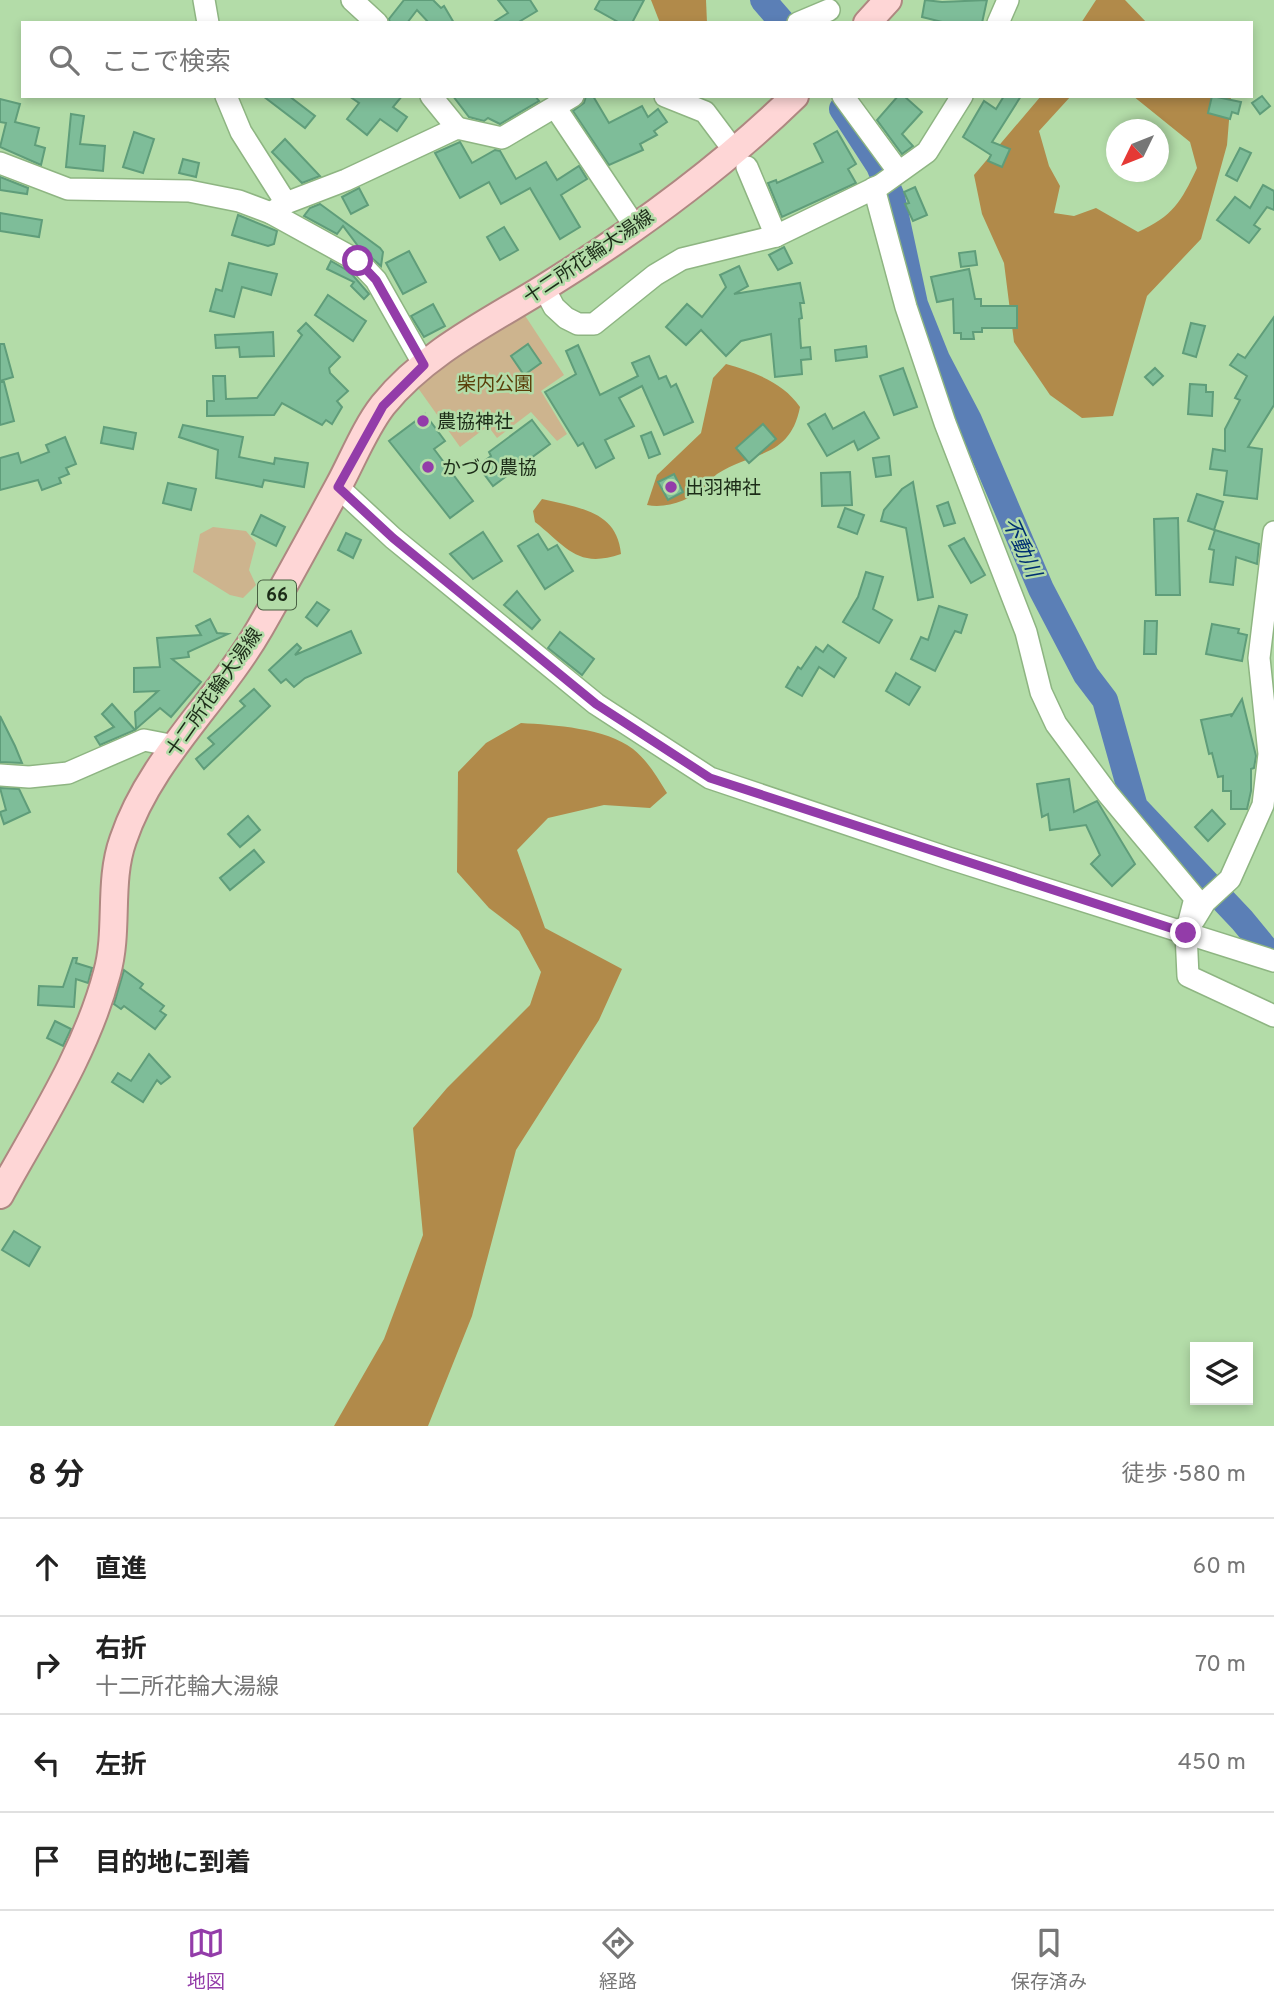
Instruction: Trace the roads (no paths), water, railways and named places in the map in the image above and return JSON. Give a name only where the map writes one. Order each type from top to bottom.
[{"type":"main road","points":[[869,21],[888,0]]},
{"type":"main road","name":"十二所花輪大湯線","points":[[0,1195],[83,1044],[108,971],[116,926],[116,883],[121,844],[143,790],[227,680],[259,629],[383,406],[424,365],[544,288],[708,174],[738,139],[791,98]]},
{"type":"street","points":[[204,0],[208,21]]},
{"type":"street","points":[[999,21],[1008,0]]},
{"type":"street","points":[[358,1],[375,21]]},
{"type":"street","points":[[803,21],[830,11]]},
{"type":"street","points":[[227,98],[240,132],[279,208]]},
{"type":"street","points":[[433,98],[457,128]]},
{"type":"street","points":[[676,98],[711,104],[738,139]]},
{"type":"street","points":[[844,98],[887,180],[906,307],[975,506],[1026,632],[1041,692],[1056,724],[1108,794],[1195,898],[1186,933],[1188,976],[1274,1016]]},
{"type":"street","points":[[544,288],[554,307],[566,318],[578,324],[594,324],[655,275],[682,260],[776,236],[887,180],[927,152],[961,98]]},
{"type":"street","points":[[279,208],[457,128],[502,138],[564,102],[634,225]]},
{"type":"street","points":[[0,163],[68,189],[190,191],[279,208],[358,261],[376,280],[424,365]]},
{"type":"street","points":[[747,167],[776,236]]},
{"type":"street","points":[[338,487],[393,538],[596,704],[710,778],[1274,961]]},
{"type":"street","points":[[1186,933],[1205,902],[1230,880],[1262,805],[1272,749],[1259,658],[1274,532]]},
{"type":"street","points":[[0,775],[29,777],[68,773],[144,740],[175,746]]},
{"type":"waterway","name":"不動川","points":[[763,0],[781,21]]},
{"type":"waterway","name":"不動川","points":[[842,109],[879,166],[892,197],[915,304],[937,359],[969,420],[1041,589],[1086,675],[1105,700],[1135,807],[1242,920],[1274,959]]},
{"type":"place","name":"農協神社","points":[[423,421]]},
{"type":"place","name":"かづの農協","points":[[428,467]]},
{"type":"place","name":"出羽神社","points":[[671,487]]},
{"type":"park label","name":"柴内公園","points":[[495,383]]}]
